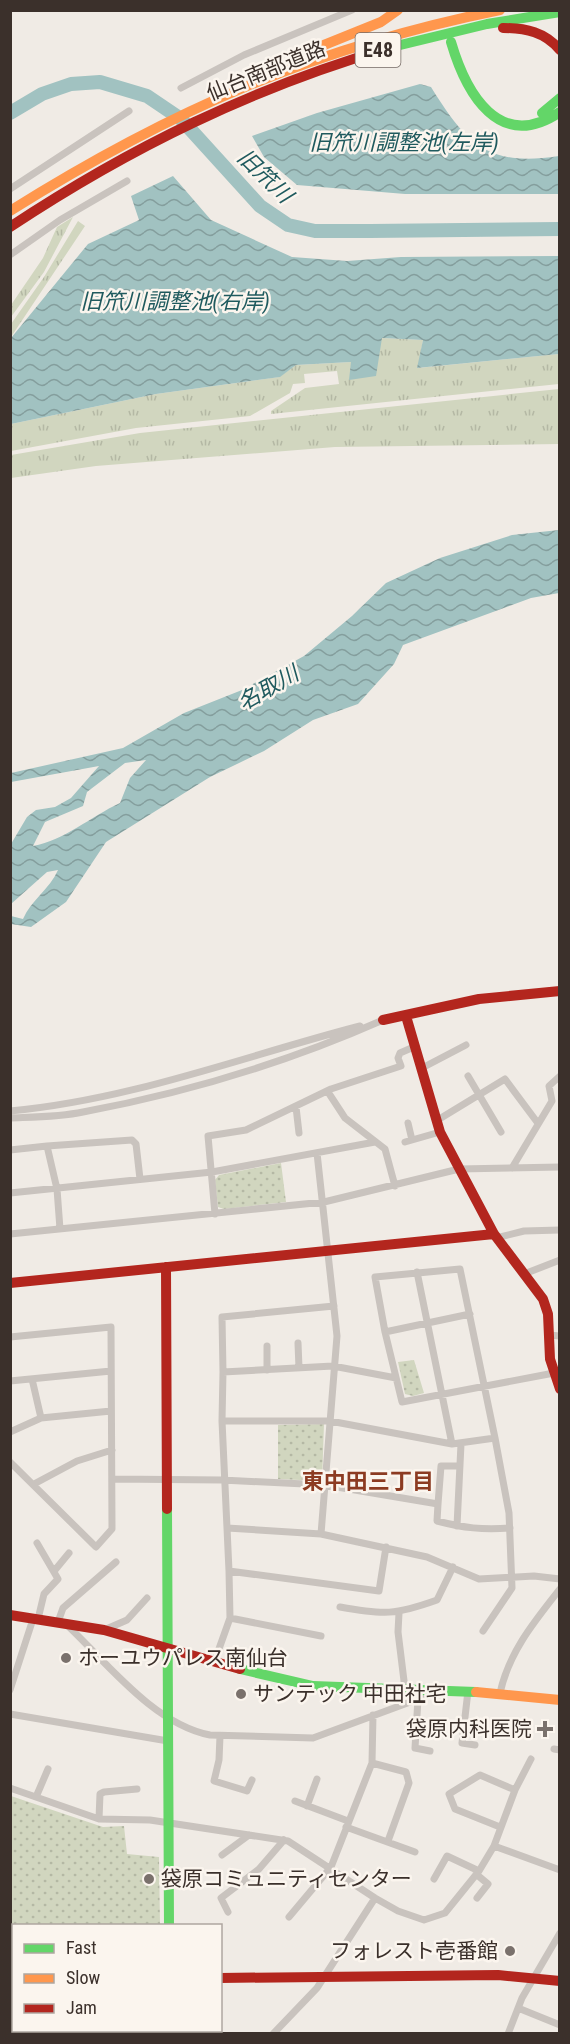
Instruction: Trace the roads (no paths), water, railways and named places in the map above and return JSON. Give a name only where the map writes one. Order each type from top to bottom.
[{"type":"main road","points":[[209,99],[294,57],[381,22],[398,10]]},
{"type":"main road","name":"仙台南部道路","points":[[10,211],[53,183],[156,125],[209,99],[272,73],[408,30],[500,10]]},
{"type":"main road","name":"仙台南部道路","points":[[10,227],[83,181],[166,135],[205,116],[304,75],[410,41],[476,26],[560,12]]},
{"type":"main road","points":[[304,75],[496,28],[536,31],[548,38],[560,50]]},
{"type":"main road","points":[[560,98],[549,110],[533,116],[503,114],[487,103],[479,92],[454,42],[458,65],[472,94],[495,118],[507,123],[527,125],[544,121],[560,112]]},
{"type":"main road","points":[[383,1020],[479,999],[560,991]]},
{"type":"main road","points":[[406,1016],[438,1126],[495,1236],[543,1299],[554,1336],[550,1359],[560,1389]]},
{"type":"main road","points":[[10,1283],[495,1236]]},
{"type":"main road","points":[[166,1268],[169,1924]]},
{"type":"main road","points":[[10,1616],[104,1630],[273,1678],[313,1686],[468,1691],[560,1700]]},
{"type":"main road","points":[[222,1978],[498,1975],[560,1981]]},
{"type":"street","points":[[181,88],[244,55],[352,10]]},
{"type":"street","points":[[10,189],[129,111]]},
{"type":"street","points":[[10,255],[60,220],[127,181]]},
{"type":"street","points":[[10,1111],[48,1107],[133,1090],[383,1020]]},
{"type":"street","points":[[10,1118],[81,1113],[171,1091],[308,1051],[383,1020]]},
{"type":"street","points":[[422,1068],[466,1045]]},
{"type":"street","points":[[215,1214],[208,1136],[246,1130],[331,1089],[401,1066],[398,1058],[400,1053],[416,1046]]},
{"type":"street","points":[[468,1076],[501,1132]]},
{"type":"street","points":[[512,1168],[537,1122],[552,1101],[549,1086],[560,1076]]},
{"type":"street","points":[[408,1123],[409,1141],[438,1126],[480,1094],[505,1079],[537,1122]]},
{"type":"street","points":[[328,1092],[345,1118],[386,1149],[394,1186]]},
{"type":"street","points":[[296,1107],[299,1133]]},
{"type":"street","points":[[10,1150],[132,1140],[136,1144],[140,1179]]},
{"type":"street","points":[[10,1193],[212,1172],[375,1142]]},
{"type":"street","points":[[47,1146],[57,1189],[60,1229]]},
{"type":"street","points":[[317,1153],[337,1336],[321,1534]]},
{"type":"street","points":[[10,1234],[324,1202],[459,1169],[559,1169]]},
{"type":"street","points":[[495,1236],[524,1231],[560,1230]]},
{"type":"street","points":[[524,1274],[560,1260]]},
{"type":"street","points":[[483,1631],[512,1588],[510,1528],[485,1386],[460,1269],[375,1277],[385,1332],[402,1402],[443,1395],[485,1386],[554,1373]]},
{"type":"street","points":[[417,1272],[452,1444]]},
{"type":"street","points":[[215,1660],[230,1618],[222,1480],[222,1317],[334,1306]]},
{"type":"street","points":[[385,1332],[470,1314]]},
{"type":"street","points":[[10,1337],[111,1327],[112,1529],[96,1547],[10,1461]]},
{"type":"street","points":[[298,1343],[299,1368]]},
{"type":"street","points":[[267,1346],[267,1370]]},
{"type":"street","points":[[223,1372],[333,1366],[396,1378]]},
{"type":"street","points":[[10,1381],[111,1371]]},
{"type":"street","points":[[32,1379],[41,1418]]},
{"type":"street","points":[[10,1432],[41,1418],[111,1411]]},
{"type":"street","points":[[222,1421],[330,1421],[452,1444],[495,1438]]},
{"type":"street","points":[[457,1526],[461,1444]]},
{"type":"street","points":[[34,1484],[77,1461],[112,1450]]},
{"type":"street","points":[[460,1466],[441,1466],[437,1521],[476,1530],[510,1528]]},
{"type":"street","points":[[112,1479],[222,1480],[326,1485],[438,1504]]},
{"type":"street","points":[[226,1528],[321,1534],[386,1547],[427,1557],[479,1579],[534,1576],[560,1579]]},
{"type":"street","points":[[10,1690],[44,1594],[58,1579],[55,1570],[37,1543]]},
{"type":"street","points":[[229,1571],[379,1591],[386,1547]]},
{"type":"street","points":[[55,1570],[69,1553]]},
{"type":"street","points":[[116,1562],[63,1608],[62,1623],[130,1687],[168,1717],[196,1732],[220,1736],[313,1738],[418,1699],[428,1690]]},
{"type":"street","points":[[340,1607],[399,1613],[437,1600],[453,1567]]},
{"type":"street","points":[[500,1693],[504,1673],[520,1642],[560,1589]]},
{"type":"street","points":[[104,1630],[127,1620],[147,1598]]},
{"type":"street","points":[[399,1613],[398,1632],[405,1689]]},
{"type":"street","points":[[230,1618],[321,1636]]},
{"type":"street","points":[[468,1691],[462,1743],[475,1745]]},
{"type":"street","points":[[418,1699],[415,1748],[429,1751]]},
{"type":"street","points":[[10,1714],[168,1741]]},
{"type":"street","points":[[289,1917],[331,1868],[372,1761],[373,1715]]},
{"type":"street","points":[[220,1736],[214,1781],[247,1791],[252,1780]]},
{"type":"street","points":[[10,1788],[99,1820],[150,1820],[284,1840],[375,1898],[412,1917],[433,1919],[445,1913],[494,1846],[515,1790],[531,1759]]},
{"type":"street","points":[[372,1761],[406,1772],[409,1783],[388,1841]]},
{"type":"street","points":[[36,1797],[48,1769]]},
{"type":"street","points":[[500,1827],[455,1809],[449,1794],[480,1775],[515,1790]]},
{"type":"street","points":[[308,1806],[317,1779]]},
{"type":"street","points":[[99,1820],[100,1794],[137,1789]]},
{"type":"street","points":[[295,1801],[415,1852]]},
{"type":"street","points":[[222,1855],[249,1835]]},
{"type":"street","points":[[228,1912],[221,1899],[260,1869],[284,1840]]},
{"type":"street","points":[[494,1846],[560,1870]]},
{"type":"street","points":[[434,1879],[447,1856],[477,1872],[488,1884],[477,1898]]},
{"type":"street","points":[[273,2034],[309,1998],[375,1898]]},
{"type":"street","points":[[508,2034],[518,2008],[560,1933]]},
{"type":"street","points":[[518,2008],[560,2025]]},
{"type":"water","name":"旧笊川調整池(左岸)","points":[[420,84],[431,87],[456,124],[482,147],[514,158],[535,159],[559,156],[559,194],[405,194],[297,185],[264,157],[252,136],[317,113]]},
{"type":"water","name":"旧笊川調整池(右岸)","points":[[173,176],[211,220],[292,257],[347,261],[401,257],[559,256],[559,354],[417,368],[423,340],[382,338],[376,376],[349,380],[351,362],[296,365],[280,377],[156,394],[11,424],[11,338],[88,244],[139,220],[131,196]]},
{"type":"water","name":"名取川","points":[[559,530],[559,593],[531,598],[403,645],[394,664],[358,704],[313,720],[264,751],[210,777],[106,842],[66,902],[31,927],[11,924],[11,916],[23,919],[58,870],[47,872],[11,904],[11,844],[27,817],[36,810],[55,807],[71,798],[99,766],[11,782],[11,773],[123,748],[184,713],[242,690],[304,656],[352,616],[386,583],[440,558],[512,535]],"holes":[[[146,760],[130,778],[120,803],[56,839],[33,846],[45,822],[83,806],[87,792],[125,763]]]},
{"type":"waterway","name":"旧笊川","points":[[10,113],[42,94],[71,84],[100,82],[147,96],[181,119],[260,206],[288,225],[315,231],[560,229]]},
{"type":"place","name":"ホーユウパレス南仙台","points":[[66,1658]]},
{"type":"place","name":"サンテック 中田社宅","points":[[241,1694]]},
{"type":"place","name":"袋原内科医院","points":[[545,1729]]},
{"type":"place","name":"袋原コミュニティセンター","points":[[149,1879]]},
{"type":"place","name":"フォレスト壱番館","points":[[510,1951]]},
{"type":"district","name":"東中田三丁目","points":[[368,1481]]}]
